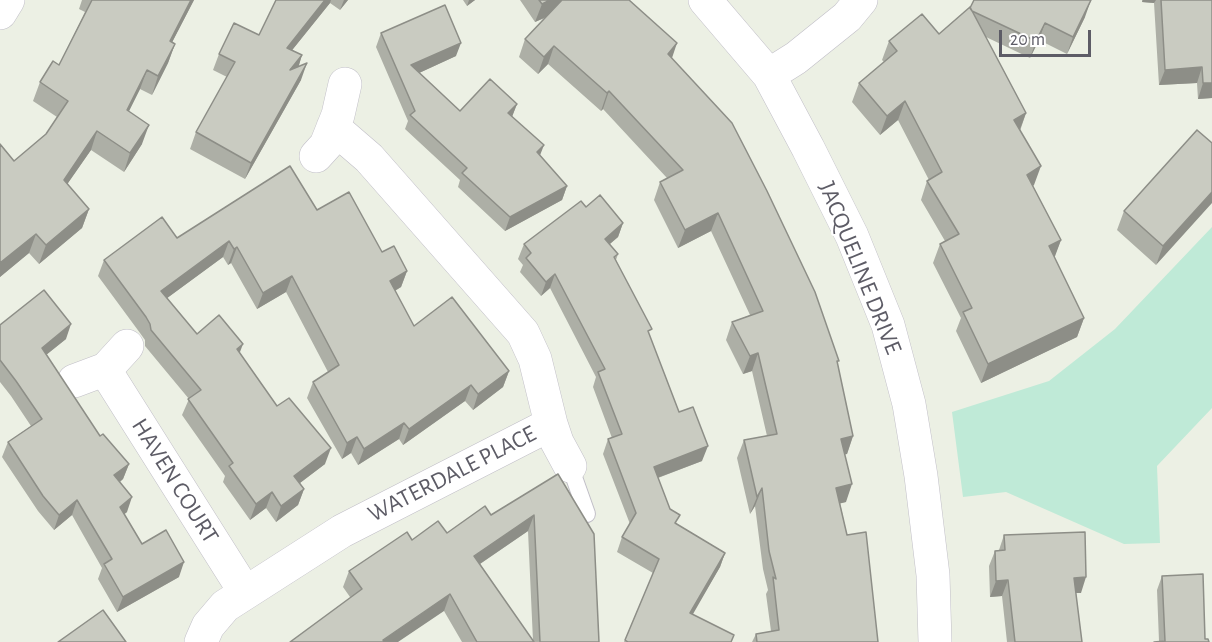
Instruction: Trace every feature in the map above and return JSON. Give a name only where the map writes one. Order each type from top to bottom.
[{"type":"street","points":[[0,13],[8,0]]},
{"type":"street","name":"JACQUELINE DRIVE","points":[[705,0],[769,75],[852,236],[888,325],[909,404],[921,476],[933,575],[935,642]]},
{"type":"street","points":[[769,75],[796,58],[847,16],[861,0]]},
{"type":"street","points":[[316,156],[326,145],[333,128],[345,84]]},
{"type":"street","name":"WATERDALE PLACE","points":[[201,642],[208,626],[220,610],[245,591],[370,515],[551,424],[536,359],[523,333],[369,158],[333,128]]},
{"type":"street","points":[[74,381],[105,370],[127,346]]},
{"type":"street","name":"HAVEN COURT","points":[[105,370],[245,591]]},
{"type":"street","points":[[551,424],[557,442],[570,466]]},
{"type":"lane","points":[[570,466],[587,514]]},
{"type":"green space","points":[[1212,227],[1212,408],[1157,466],[1160,543],[1124,544],[1006,492],[963,497],[952,412],[1049,381],[1115,329]]},
{"type":"building","points":[[92,0],[191,0],[170,41],[175,44],[158,76],[147,70],[127,110],[149,125],[130,153],[97,131],[64,180],[89,209],[46,245],[36,234],[0,263],[0,144],[14,161],[46,134],[68,101],[40,82],[53,61],[59,65]]},
{"type":"building","points":[[276,0],[325,0],[287,48],[302,55],[290,70],[307,63],[251,163],[196,132],[235,62],[219,54],[234,23],[259,35]]},
{"type":"building","points":[[562,0],[629,0],[677,43],[668,54],[732,123],[767,191],[815,292],[839,361],[837,361],[853,436],[841,439],[852,484],[836,488],[847,535],[866,532],[878,642],[757,642],[756,634],[779,630],[773,577],[776,579],[769,551],[762,488],[757,497],[744,440],[777,434],[758,353],[750,356],[732,322],[763,311],[718,213],[685,230],[660,182],[683,170],[609,91],[607,93],[554,46],[544,57],[525,39]]},
{"type":"building","points":[[974,0],[1091,0],[1073,37],[1045,23],[1036,41],[972,11],[970,8]]},
{"type":"building","points":[[1161,0],[1212,0],[1212,83],[1203,83],[1202,67],[1165,70]]},
{"type":"building","points":[[445,5],[461,43],[411,65],[460,111],[490,79],[517,104],[508,113],[544,145],[537,152],[567,186],[510,217],[462,173],[467,168],[410,115],[415,111],[381,33]]},
{"type":"building","points":[[970,7],[1026,113],[1014,120],[1041,166],[1027,175],[1061,240],[1049,246],[1084,318],[988,364],[963,312],[972,308],[940,244],[959,234],[927,181],[942,172],[905,101],[887,116],[859,83],[897,51],[889,41],[922,14],[939,34]]},
{"type":"building","points":[[1197,130],[1212,143],[1212,192],[1163,246],[1124,211]]},
{"type":"building","points":[[290,166],[317,210],[349,192],[382,252],[394,246],[407,271],[390,281],[414,326],[452,297],[509,371],[478,394],[471,385],[409,429],[404,423],[364,449],[357,437],[347,443],[313,382],[339,365],[292,276],[263,293],[237,247],[234,249],[229,241],[161,291],[197,334],[219,315],[243,344],[237,349],[277,406],[289,398],[331,448],[294,476],[304,489],[281,506],[272,492],[256,504],[229,466],[233,463],[188,399],[201,390],[151,330],[146,317],[104,260],[162,217],[177,238]]},
{"type":"building","points":[[600,195],[623,223],[605,239],[618,254],[614,257],[652,329],[648,331],[679,412],[693,407],[708,446],[654,467],[670,509],[680,515],[675,523],[725,553],[690,613],[734,635],[731,642],[628,642],[625,640],[659,559],[622,537],[636,513],[608,439],[622,434],[598,372],[605,369],[555,274],[546,282],[526,258],[531,253],[524,244],[581,201],[586,207]]},
{"type":"building","points":[[44,290],[71,324],[42,348],[100,436],[103,434],[129,464],[114,475],[132,497],[120,507],[142,544],[166,530],[184,562],[123,597],[104,564],[112,559],[77,500],[59,515],[43,496],[8,442],[42,419],[0,360],[0,325]]},
{"type":"building","points":[[558,474],[594,534],[599,642],[540,642],[534,515],[474,556],[534,642],[477,642],[450,594],[383,640],[384,642],[290,642],[362,589],[349,571],[407,532],[412,540],[438,521],[447,533],[485,506],[491,515]]},
{"type":"building","points":[[1085,532],[1086,577],[1074,578],[1082,642],[1015,642],[1008,580],[996,581],[995,551],[1005,550],[1004,535]]},
{"type":"building","points":[[1203,574],[1205,639],[1209,642],[1154,642],[1165,641],[1162,576]]},
{"type":"building","points":[[103,610],[126,642],[58,642]]}]
